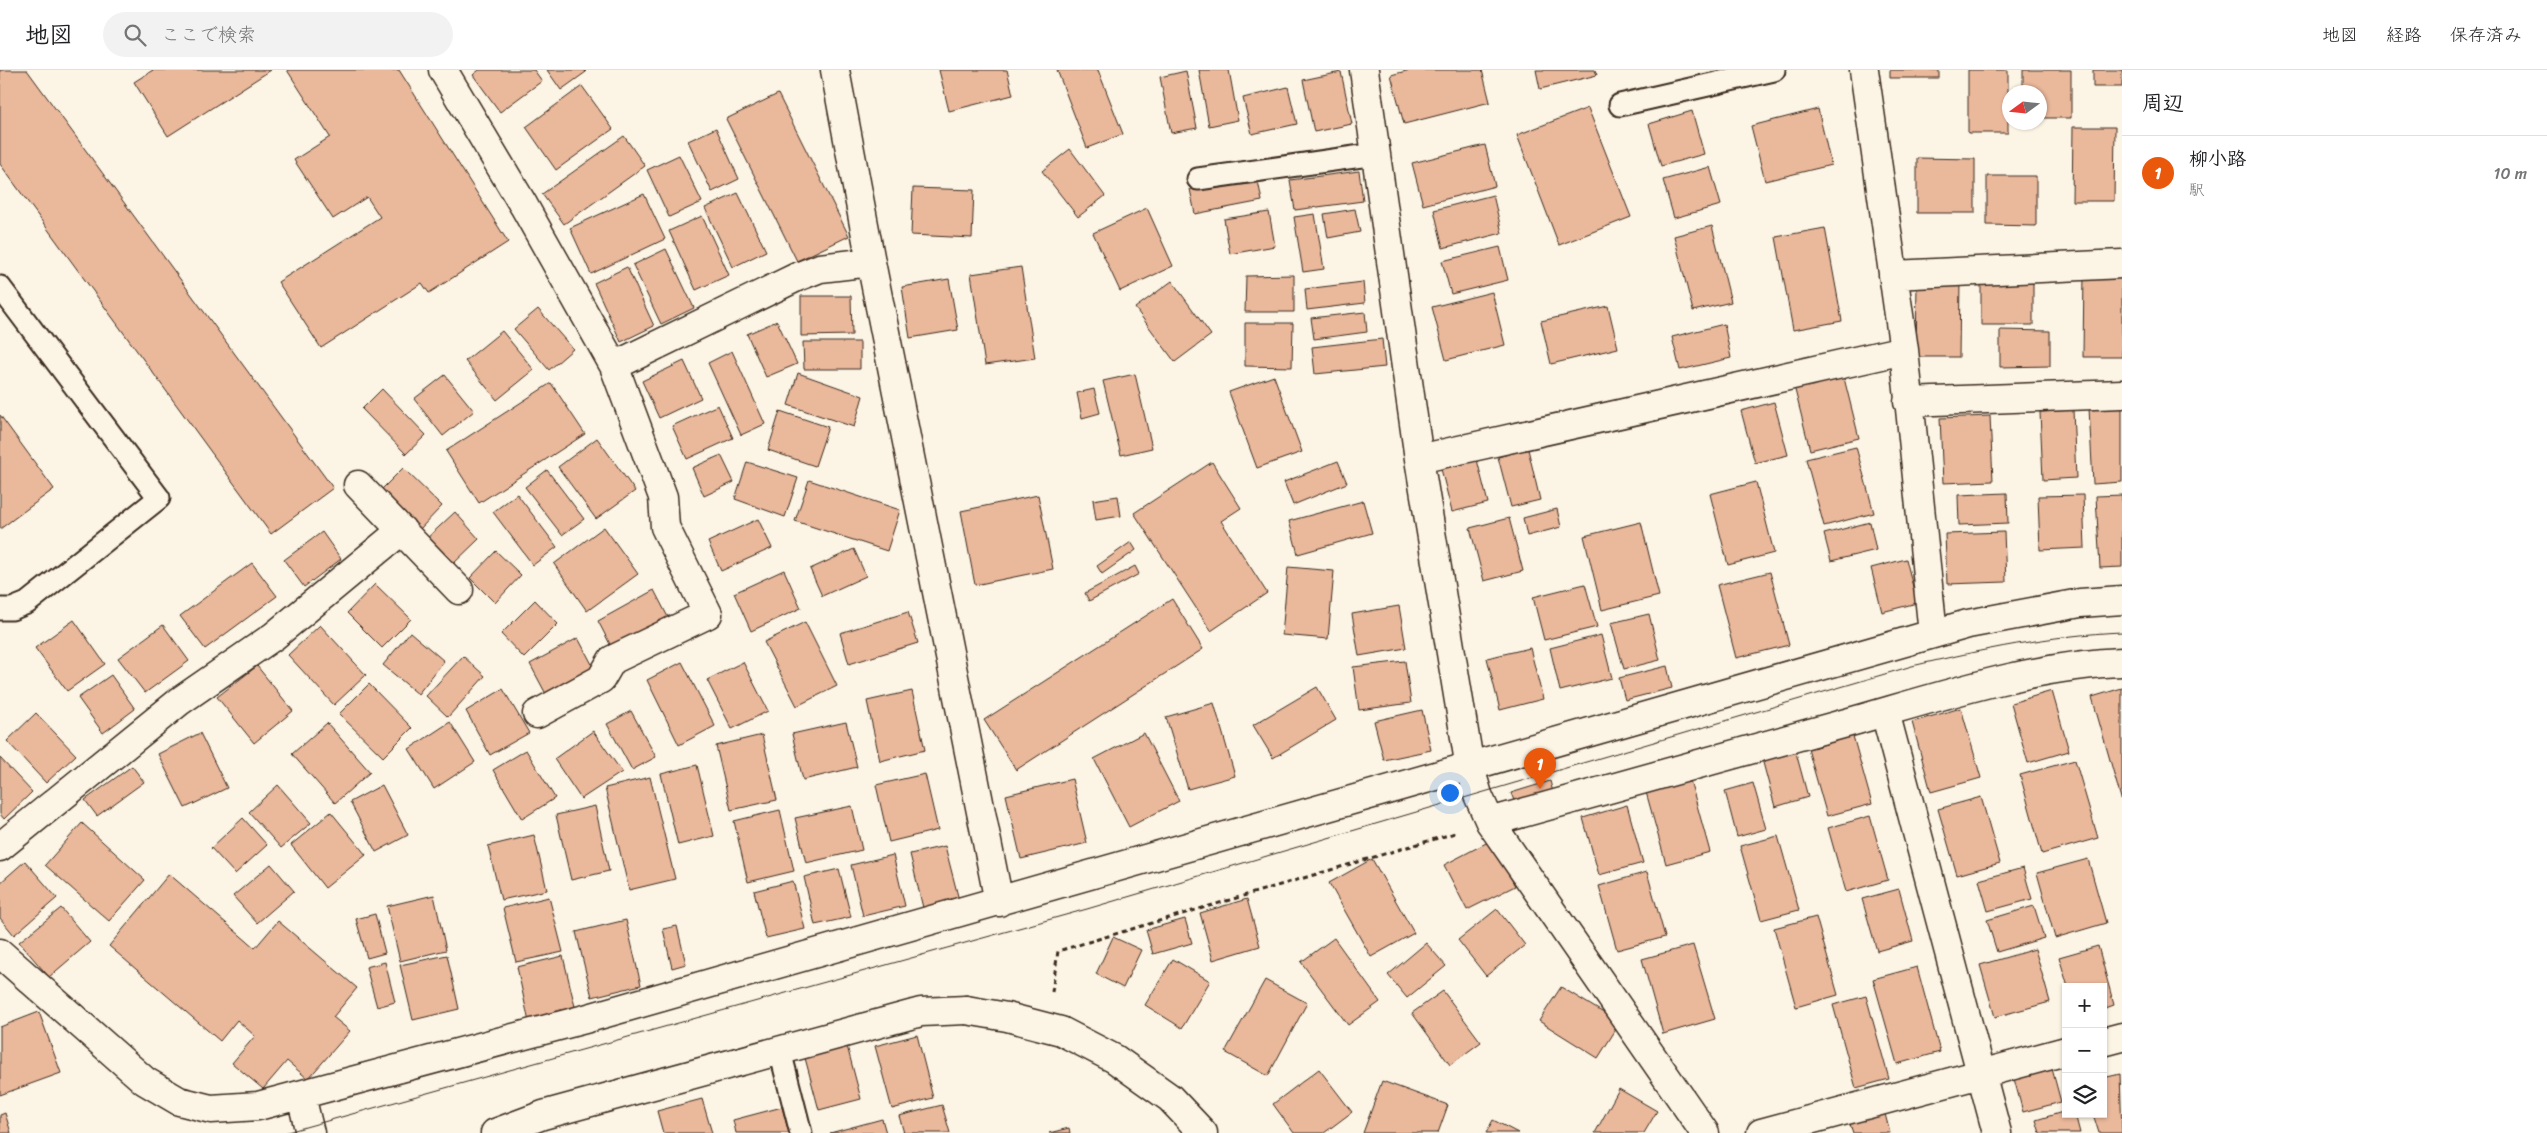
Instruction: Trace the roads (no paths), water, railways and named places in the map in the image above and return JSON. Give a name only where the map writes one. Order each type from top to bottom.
[{"type":"street","points":[[442,70],[524,206],[614,366],[663,497],[665,527],[708,614],[612,660],[601,679],[537,714]]},
{"type":"street","points":[[835,70],[871,262],[998,902]]},
{"type":"street","points":[[1364,70],[1419,459],[1470,768],[1478,795],[1490,822],[1705,1133]]},
{"type":"street","points":[[1864,70],[1904,350],[1932,634]]},
{"type":"street","points":[[614,366],[797,277],[820,268],[871,262]]},
{"type":"street","points":[[1893,275],[2122,264]]},
{"type":"street","points":[[1419,459],[1904,350]]},
{"type":"street","points":[[1908,402],[2122,394]]},
{"type":"street","points":[[358,484],[459,590]]},
{"type":"street","points":[[0,847],[180,701],[274,636],[402,530]]},
{"type":"street","points":[[0,953],[145,1081],[179,1101],[211,1109],[258,1106],[594,1017],[1968,624],[2041,609],[2122,600]]},
{"type":"street","points":[[1490,822],[1885,712],[2054,669],[2094,663],[2122,662]]},
{"type":"street","points":[[1885,712],[1998,1133]]},
{"type":"street","points":[[495,1133],[543,1115],[921,1012],[966,1010],[1061,1031],[1115,1059],[1170,1098],[1203,1133]]},
{"type":"street","points":[[2107,1041],[2122,1037]]},
{"type":"street","points":[[1761,1133],[1981,1072],[2062,1052]]},
{"type":"street","points":[[301,1096],[310,1133]]},
{"type":"lane","points":[[1620,105],[1774,70]]},
{"type":"lane","points":[[1198,179],[1376,154]]},
{"type":"lane","points":[[0,287],[159,498],[27,603],[12,609],[0,608]]},
{"type":"lane","points":[[780,1051],[801,1133]]},
{"type":"tram line","points":[[284,1133],[1087,909],[1912,666],[2043,640],[2122,632]]},
{"type":"place","name":"柳小路","points":[[1540,789]]}]
